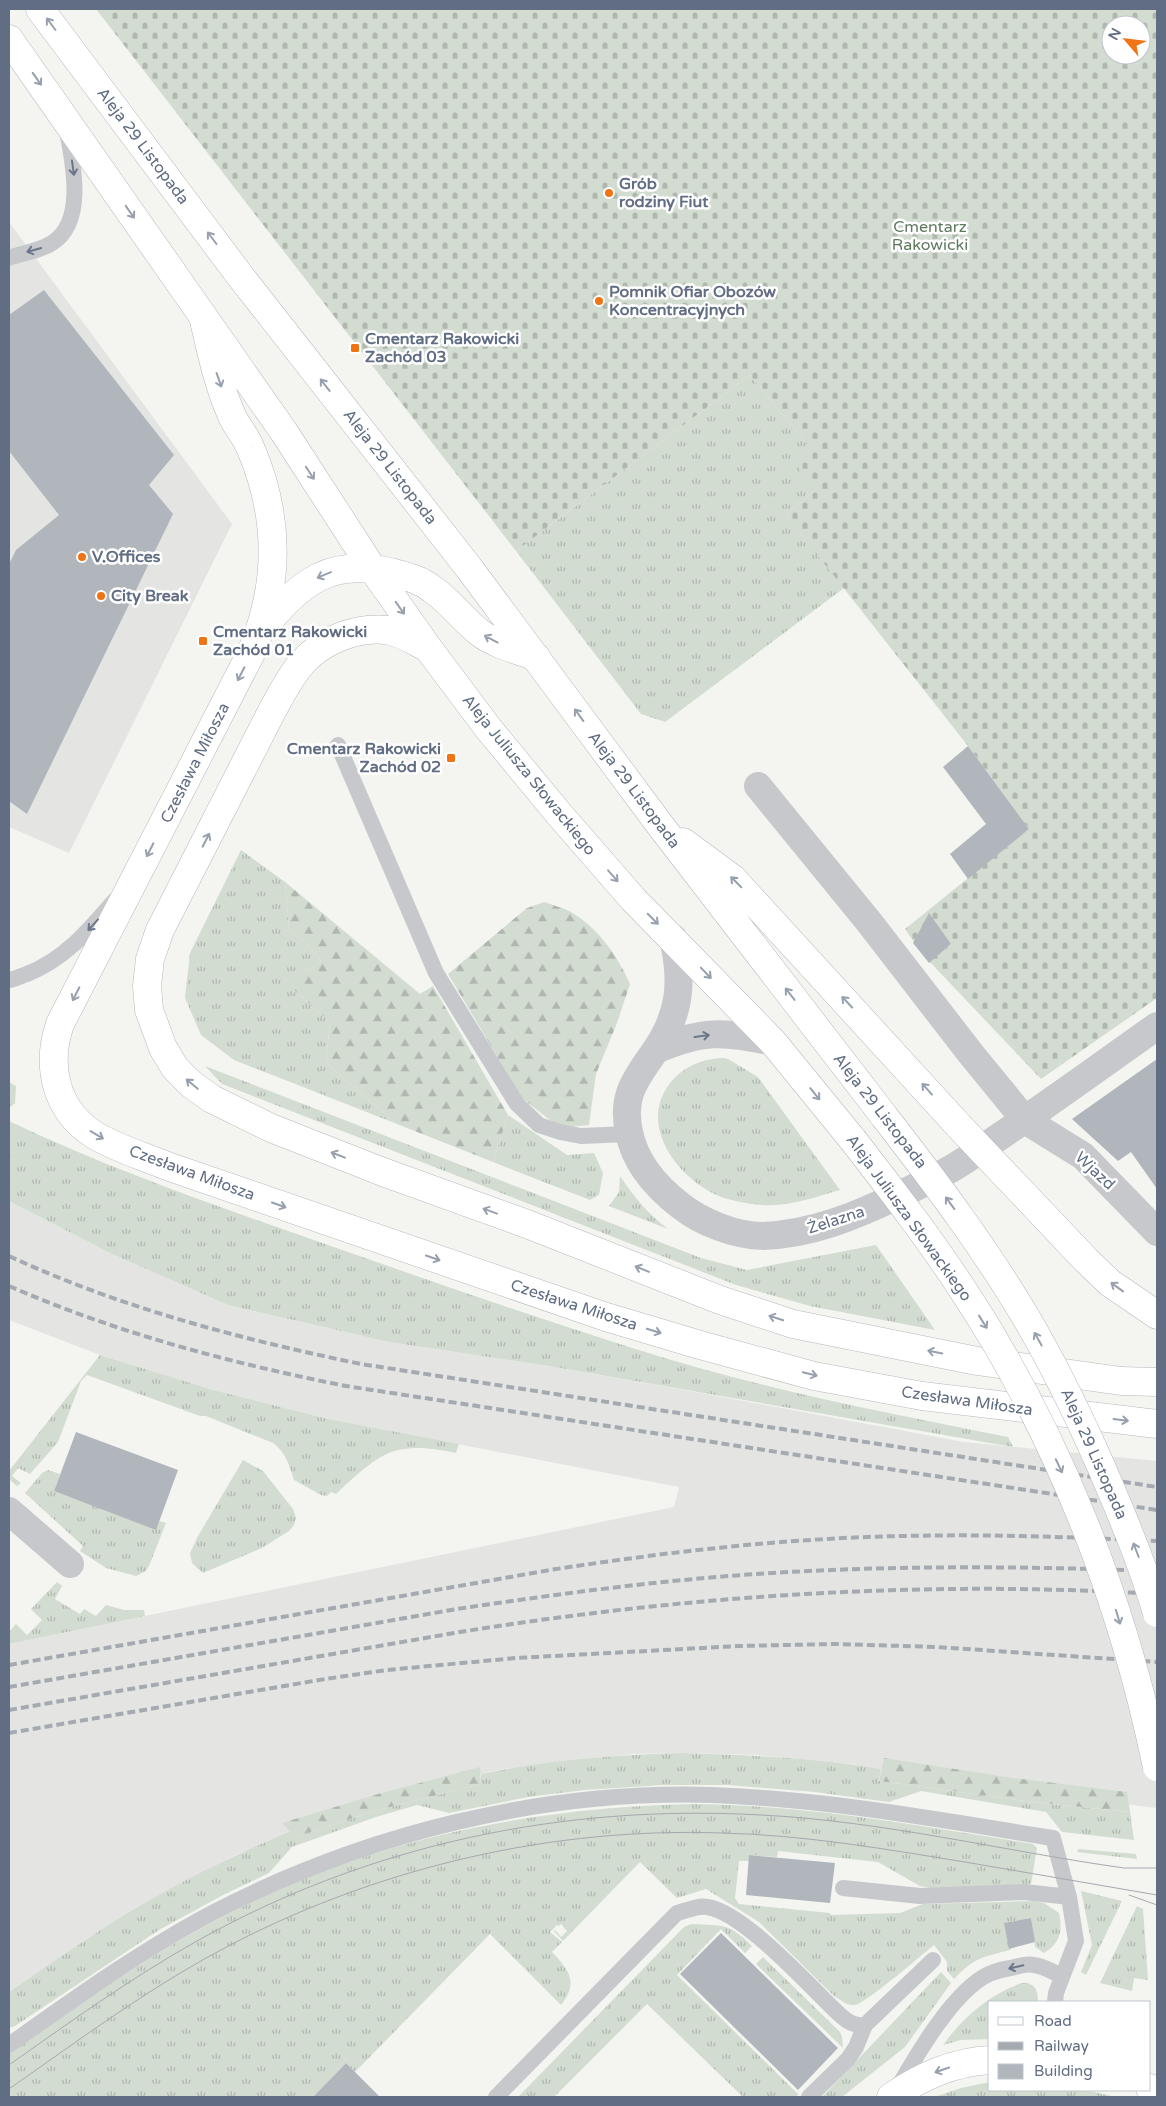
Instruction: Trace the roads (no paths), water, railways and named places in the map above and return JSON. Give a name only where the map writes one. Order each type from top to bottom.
[{"type":"main road","name":"Aleja 29 Listopada","points":[[40,9],[241,277],[469,568],[660,825],[884,1116],[979,1244],[1044,1349],[1067,1392],[1137,1552],[1157,1613]]},
{"type":"main road","points":[[9,39],[284,432],[372,568],[428,648]]},
{"type":"main road","name":"Czesława Miłosza","points":[[203,316],[217,373],[233,418],[249,445],[258,468],[271,516],[272,575],[269,599],[261,630],[242,672],[60,1024],[54,1042],[54,1078],[67,1110],[80,1124],[110,1143],[167,1166],[606,1317],[710,1348],[814,1376],[922,1396],[1157,1424]]},
{"type":"main road","points":[[261,630],[288,599],[311,582],[336,570],[372,568],[418,580],[433,589],[480,633],[500,644],[536,657]]},
{"type":"main road","points":[[428,648],[405,636],[386,630],[366,630],[343,636],[323,646],[303,662],[289,681],[160,930],[150,959],[147,986],[149,1010],[163,1048],[175,1068],[191,1084],[212,1099],[271,1128],[383,1172],[527,1224],[720,1300],[793,1324],[977,1361],[1121,1381],[1157,1382]]},
{"type":"main road","name":"Aleja Juliusza Słowackiego","points":[[428,648],[488,728],[633,899],[773,1042],[853,1140],[922,1230],[963,1290],[991,1334],[1032,1410],[1082,1515],[1115,1607],[1142,1696],[1157,1767]]},
{"type":"main road","points":[[660,825],[733,878],[959,1126],[1086,1260],[1110,1282],[1157,1315]]},
{"type":"main road","points":[[892,2096],[918,2079],[942,2069],[988,2060]]},
{"type":"street","name":"Wjazd","points":[[758,786],[863,914],[971,1054],[1025,1120],[1083,1156],[1157,1232]]},
{"type":"street","name":"Żelazna","points":[[672,938],[679,964],[680,986],[667,1029],[656,1050],[643,1066],[630,1093],[626,1114],[629,1134],[635,1152],[647,1174],[664,1193],[688,1212],[711,1224],[760,1236],[797,1233],[856,1216],[950,1170],[1025,1120],[1157,1026]]},
{"type":"street","points":[[656,1050],[680,1040],[706,1034],[738,1034],[773,1042]]},
{"type":"street","points":[[9,1511],[70,1564]]},
{"type":"lane","points":[[9,258],[51,244],[68,224],[74,199],[75,174],[66,120]]},
{"type":"lane","points":[[338,745],[436,973],[517,1104],[539,1125],[560,1132],[581,1136],[629,1134]]},
{"type":"lane","points":[[9,980],[46,966],[63,954],[137,876]]},
{"type":"lane","points":[[9,2045],[75,1997],[152,1948],[214,1912],[282,1880],[362,1850],[440,1826],[546,1806],[638,1797],[709,1795],[746,1797],[880,1811],[1053,1838],[1070,1897],[1076,1940],[1062,1976],[1055,2001]]},
{"type":"lane","points":[[843,1888],[920,1896],[1025,1892],[1070,1897]]},
{"type":"lane","points":[[496,2097],[677,1913],[705,1906],[716,1909],[750,1928],[840,2015],[858,2026],[866,2025]]},
{"type":"lane","points":[[809,2097],[848,2059],[866,2025],[934,1960]]},
{"type":"lane","points":[[892,2096],[919,2052],[960,1998],[979,1981],[989,1974],[1026,1964],[1035,1965],[1062,1976]]},
{"type":"tram line","points":[[9,2065],[148,1970],[197,1941],[263,1907],[330,1879],[399,1856],[470,1838],[541,1824],[614,1816],[687,1813],[807,1818],[898,1830],[1124,1868],[1157,1868]]},
{"type":"tram line","points":[[9,2089],[119,2012],[175,1976],[234,1943],[291,1916],[350,1892],[410,1873],[471,1857],[534,1845],[596,1837],[660,1833],[753,1834],[844,1843],[905,1852],[1157,1895]]},
{"type":"tram line","points":[[1129,1895],[1157,1905]]},
{"type":"railway","points":[[9,1256],[51,1275],[94,1291],[182,1320],[226,1333],[361,1364],[1157,1487]]},
{"type":"railway","points":[[9,1286],[91,1318],[174,1345],[217,1357],[346,1386],[1157,1510]]},
{"type":"railway","points":[[9,1665],[550,1570],[726,1547],[859,1537],[936,1535],[1031,1536],[1157,1541]]},
{"type":"railway","points":[[9,1687],[457,1609],[670,1581],[846,1569],[1001,1567],[1157,1571]]},
{"type":"railway","points":[[9,1710],[460,1632],[633,1608],[807,1594],[895,1590],[1070,1590],[1157,1594]]},
{"type":"railway","points":[[9,1733],[325,1679],[387,1670],[516,1658],[739,1646],[836,1644],[937,1647],[1157,1662]]},
{"type":"place","name":"Grób rodziny Fiut","points":[[609,193]]},
{"type":"place","name":"Pomnik Ofiar Obozów Koncentracyjnych","points":[[599,301]]},
{"type":"place","name":"Cmentarz Rakowicki Zachód 03","points":[[355,348]]},
{"type":"place","name":"V.Offices","points":[[82,557]]},
{"type":"place","name":"City Break","points":[[101,596]]},
{"type":"place","name":"Cmentarz Rakowicki Zachód 01","points":[[203,641]]},
{"type":"place","name":"Cmentarz Rakowicki Zachód 02","points":[[451,758]]},
{"type":"park label","name":"Cmentarz Rakowicki","points":[[930,236]]}]
